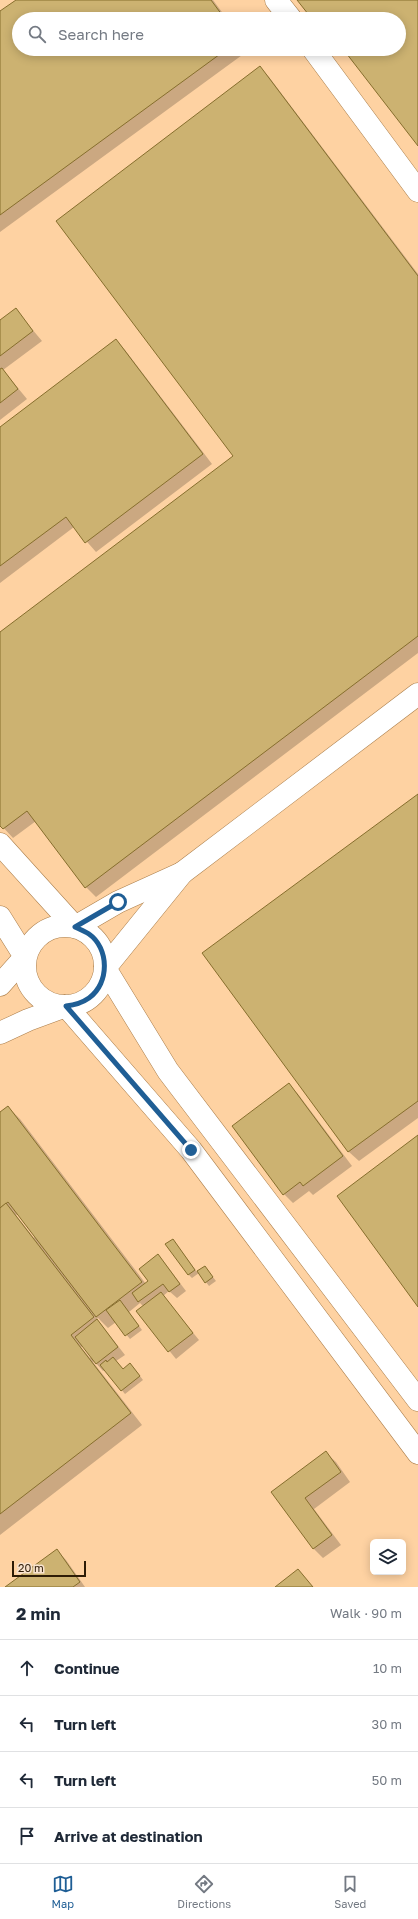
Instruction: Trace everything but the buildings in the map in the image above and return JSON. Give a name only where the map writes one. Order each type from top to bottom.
[{"type":"street","points":[[276,0],[285,12]]},
{"type":"street","points":[[318,56],[418,191]]},
{"type":"street","points":[[418,694],[182,873],[118,902],[75,927],[58,926],[44,931],[30,944],[25,957],[24,968],[27,982],[31,989],[41,999],[52,1005],[66,1006],[191,1150],[418,1453]]},
{"type":"street","points":[[0,844],[75,927],[89,934],[98,944],[103,954],[105,968],[102,982],[90,997],[78,1004],[66,1006],[28,1020],[0,1033]]},
{"type":"street","points":[[105,968],[182,873]]},
{"type":"street","points":[[0,917],[25,957]]},
{"type":"street","points":[[0,984],[25,957]]},
{"type":"street","points":[[105,968],[168,1071],[418,1400]]},
{"type":"street","points":[[274,1261],[299,1242]]},
{"type":"shaded area","points":[[0,0],[418,0],[418,1587],[0,1587]]},
{"type":"route","points":[[118,902],[75,927],[89,934],[98,944],[103,954],[105,968],[102,982],[90,997],[78,1004],[66,1006],[191,1150]]}]
